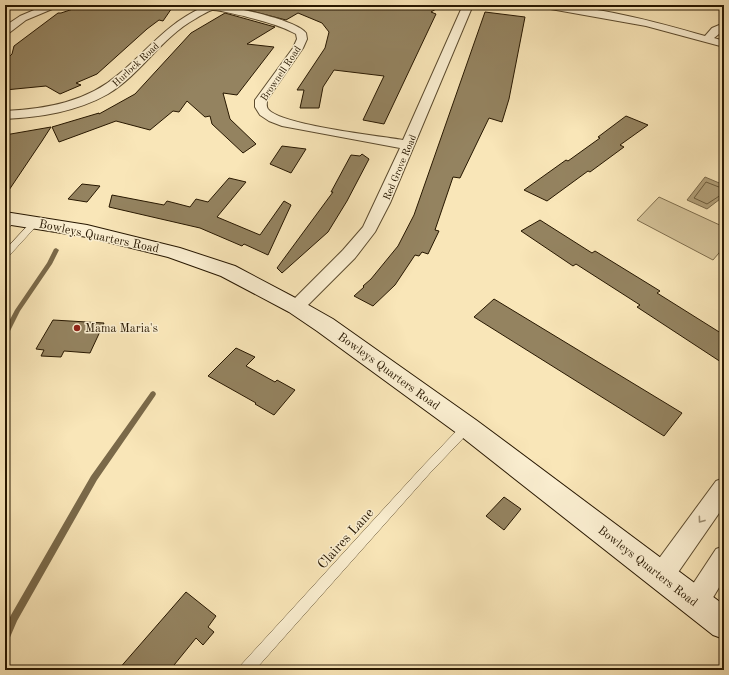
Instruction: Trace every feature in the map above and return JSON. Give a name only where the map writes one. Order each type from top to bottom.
[{"type":"street","points":[[5,31],[23,18],[54,5]]},
{"type":"street","name":"Red Grove Road","points":[[296,307],[349,254],[370,229],[384,203],[468,5]]},
{"type":"street","points":[[545,5],[633,20],[708,38],[724,44]]},
{"type":"street","name":"Brownell Road","points":[[208,6],[277,22],[293,28],[301,33],[302,38],[298,48],[261,100],[260,104],[262,110],[269,116],[282,122],[307,128],[408,144]]},
{"type":"street","name":"Hurlock Road","points":[[5,115],[51,111],[80,102],[101,92],[122,78],[172,30],[208,6]]},
{"type":"street","points":[[708,38],[716,30],[724,26]]},
{"type":"street","name":"Bowleys Quarters Road","points":[[7,222],[35,223],[87,231],[173,252],[228,271],[296,307],[325,325],[467,427],[724,624]]},
{"type":"street","points":[[661,576],[724,488]]},
{"type":"street","points":[[696,602],[724,557]]},
{"type":"lane","points":[[5,255],[35,223]]},
{"type":"lane","name":"Claires Lane","points":[[246,670],[426,470],[467,427]]},
{"type":"shaded area","points":[[659,197],[724,227],[724,247],[713,260],[637,220]]},
{"type":"water","points":[[705,177],[724,185],[724,196],[707,209],[687,200]]},
{"type":"building","points":[[85,5],[104,5],[112,9],[123,5],[174,5],[163,21],[159,20],[147,29],[97,74],[76,83],[81,85],[60,94],[46,86],[5,90],[5,61],[12,54],[14,46],[58,13]]},
{"type":"building","points":[[238,5],[443,5],[431,12],[436,14],[384,124],[363,120],[384,76],[334,70],[323,87],[319,108],[300,108],[304,90],[297,90],[325,48],[329,32],[322,23],[298,13],[286,20],[236,7]]},
{"type":"building","points":[[485,12],[525,17],[509,99],[502,122],[489,118],[460,178],[453,177],[435,230],[439,231],[428,254],[422,252],[419,256],[415,255],[395,285],[373,306],[354,296],[364,287],[363,286],[371,279],[398,246],[414,215]]},
{"type":"building","points":[[225,13],[275,27],[247,44],[274,47],[237,95],[223,93],[230,119],[256,144],[243,153],[212,124],[210,116],[205,117],[187,101],[179,112],[173,111],[150,130],[116,121],[59,142],[52,127],[99,114],[135,94],[191,33]]},
{"type":"building","points":[[626,116],[648,125],[620,145],[624,147],[590,172],[588,171],[547,201],[524,190],[600,138],[598,137]]},
{"type":"building","points":[[51,127],[42,141],[5,196],[5,135]]},
{"type":"building","points":[[282,146],[306,149],[291,173],[270,164]]},
{"type":"building","points":[[362,154],[369,159],[347,201],[328,232],[282,273],[277,268],[333,192],[331,192],[351,155],[360,156]]},
{"type":"building","points":[[229,178],[246,182],[217,217],[260,235],[284,201],[291,205],[268,255],[244,244],[242,246],[200,228],[109,207],[112,195],[164,205],[167,201],[190,207],[196,199],[208,202]]},
{"type":"building","points":[[82,184],[100,186],[87,202],[68,199]]},
{"type":"building","points":[[540,220],[592,253],[595,251],[660,291],[657,293],[724,335],[724,364],[637,307],[640,305],[576,264],[573,266],[521,231]]},
{"type":"building","points":[[494,299],[682,413],[664,436],[474,317]]},
{"type":"building","points":[[53,320],[104,323],[90,353],[64,351],[61,357],[41,356],[44,350],[36,349]]},
{"type":"building","points":[[236,348],[255,357],[246,366],[275,382],[277,380],[295,390],[274,415],[208,376]]},
{"type":"building","points":[[504,497],[521,509],[504,530],[486,516]]},
{"type":"building","points":[[186,592],[216,616],[208,627],[214,632],[203,645],[196,638],[170,670],[118,670]]},
{"type":"waterway","points":[[5,335],[18,310],[50,263],[56,250]]},
{"type":"waterway","points":[[5,639],[14,618],[94,478],[153,394]]},
{"type":"place","name":"Mama Maria's","points":[[77,328]]}]
